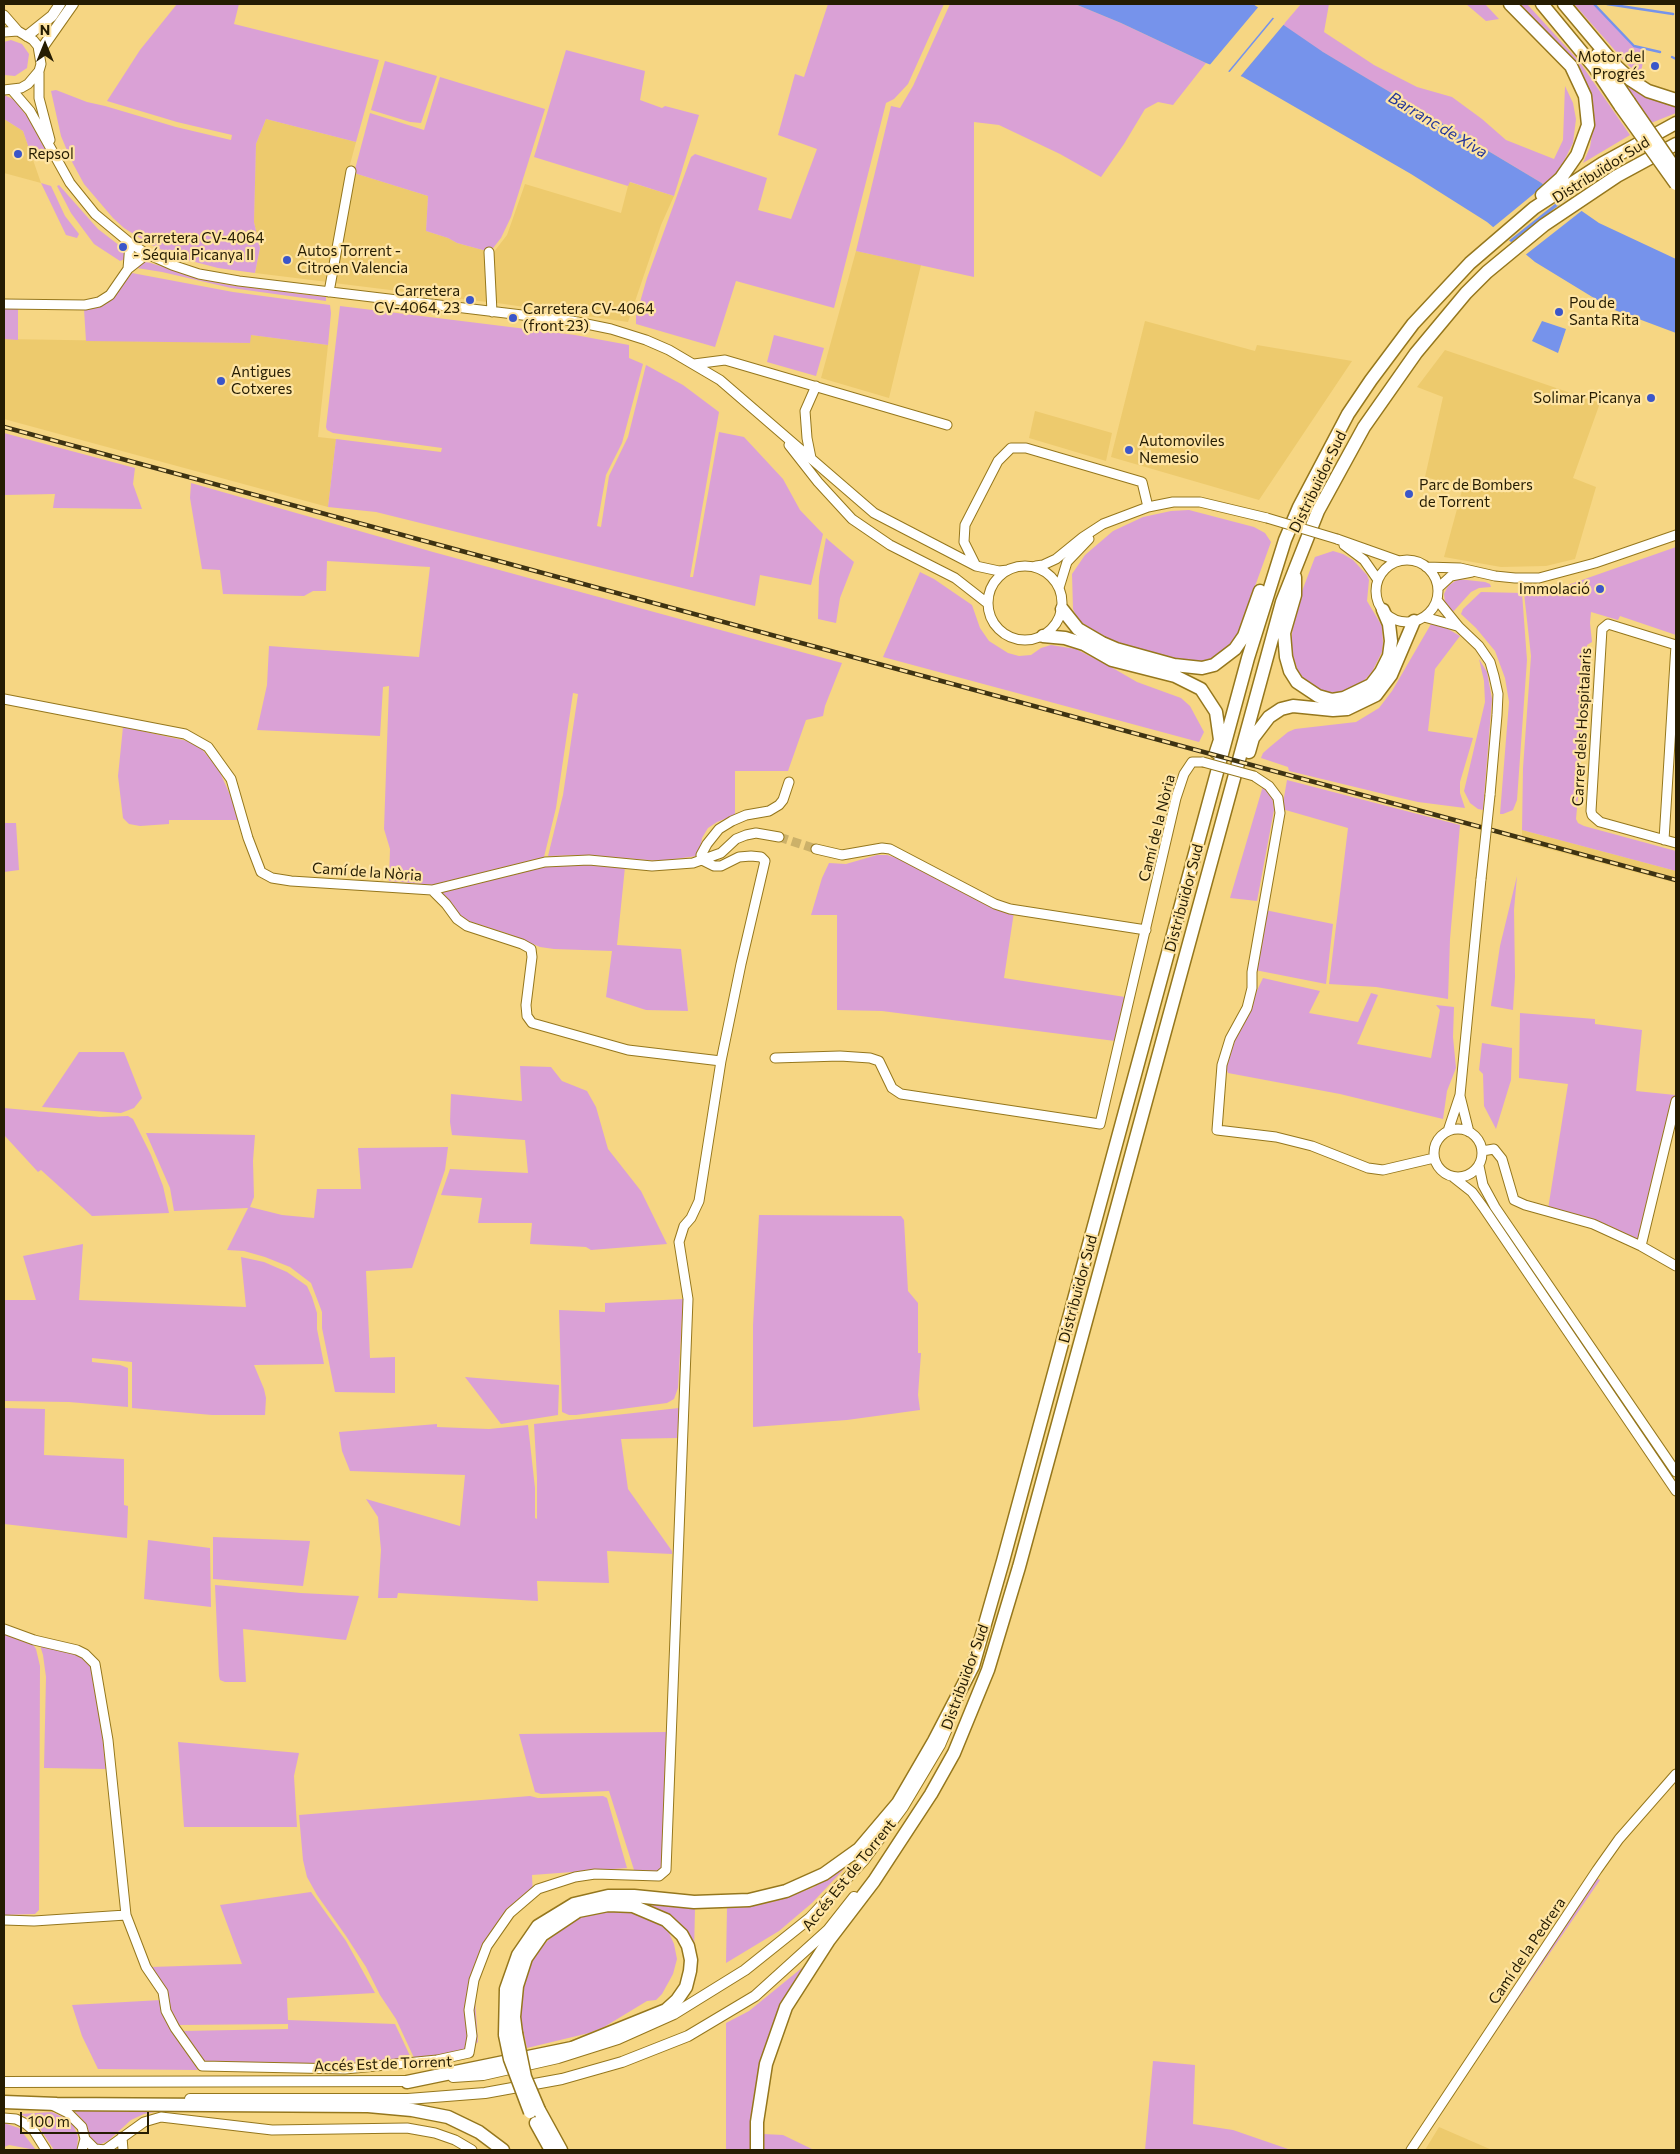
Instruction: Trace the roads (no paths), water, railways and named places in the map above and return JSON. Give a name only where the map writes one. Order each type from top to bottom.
[{"type":"highway","points":[[1510,4],[1571,66],[1585,96],[1588,125],[1568,180]]},
{"type":"highway","points":[[1542,4],[1676,170]]},
{"type":"highway","points":[[1558,4],[1600,59],[1625,105],[1676,185]]},
{"type":"highway","points":[[1564,4],[1617,67],[1631,80],[1648,91],[1676,100]]},
{"type":"highway","name":"Distribuïdor Sud","points":[[510,2034],[506,1989],[518,1956],[538,1926],[574,1904],[608,1896],[634,1896],[694,1902],[748,1900],[794,1888],[824,1874],[859,1849],[898,1803],[934,1741],[973,1666],[1004,1561],[1248,658],[1285,540],[1322,458],[1348,414],[1396,344],[1431,303],[1470,263],[1534,208],[1541,196],[1637,143],[1676,124]]},
{"type":"highway","name":"Distribuïdor Sud","points":[[757,2150],[757,2122],[766,2064],[786,2007],[829,1940],[874,1881],[931,1794],[954,1753],[988,1670],[1019,1567],[1280,611],[1318,511],[1364,427],[1416,353],[1466,293],[1487,272],[1544,225],[1589,193],[1676,144]]},
{"type":"highway","points":[[1062,609],[1078,629],[1116,649],[1188,668],[1202,668],[1214,665],[1235,649],[1244,636],[1273,557],[1285,540]]},
{"type":"highway","points":[[1296,567],[1295,595],[1284,633],[1286,656],[1290,671],[1297,682],[1318,696],[1332,700],[1344,698],[1371,685],[1381,672],[1389,656],[1391,641],[1389,624],[1383,610]]},
{"type":"highway","points":[[1199,904],[1218,862],[1253,738],[1270,718],[1281,709],[1293,706],[1333,710],[1347,709],[1376,695],[1391,675],[1419,619]]},
{"type":"highway","points":[[1043,636],[1065,638],[1084,644],[1112,660],[1175,676],[1201,689],[1216,712],[1220,740],[1189,858],[1180,910]]},
{"type":"highway","points":[[407,2082],[572,2048],[666,2010],[677,2000],[686,1987],[691,1960],[688,1946],[682,1935],[666,1920],[633,1906],[608,1905],[578,1911],[542,1935],[526,1958],[516,1986],[514,2017],[510,2034],[513,2066],[551,2150]]},
{"type":"highway","points":[[4,2100],[50,2104],[368,2106],[412,2110],[448,2117],[479,2132],[503,2150]]},
{"type":"highway","points":[[534,2111],[561,2150]]},
{"type":"main road","points":[[40,51],[73,4]]},
{"type":"main road","points":[[23,33],[52,16],[58,5]]},
{"type":"main road","name":"Accés Est de Torrent","points":[[4,2082],[407,2082],[483,2075],[558,2058],[618,2039],[674,2014],[745,1970],[810,1918],[864,1860],[903,1807],[940,1745],[973,1666]]},
{"type":"main road","name":"Accés Est de Torrent","points":[[4,2100],[408,2098],[485,2093],[562,2078],[622,2062],[688,2036],[755,1996],[828,1930],[931,1794]]},
{"type":"street","points":[[4,15],[33,40],[40,51],[39,98],[43,120],[59,167]]},
{"type":"street","points":[[4,32],[23,33]]},
{"type":"street","points":[[39,72],[28,84],[8,90],[30,111],[59,167],[95,214],[130,243],[147,254],[199,274],[239,281],[572,321],[611,329],[651,342],[720,380],[811,458],[840,486],[874,513],[976,566],[999,571],[1017,566],[1044,565],[1056,559],[1083,536],[1103,524],[1148,507],[1173,502],[1200,502],[1267,518],[1337,539],[1399,561],[1418,562],[1432,573],[1438,588],[1437,600],[1430,612],[1419,619]]},
{"type":"street","points":[[329,292],[351,171]]},
{"type":"street","points":[[128,269],[130,243]]},
{"type":"street","points":[[489,252],[492,312]]},
{"type":"street","points":[[4,304],[85,305],[99,302],[110,295],[128,269],[147,254]]},
{"type":"street","points":[[694,364],[725,360],[947,425]]},
{"type":"street","points":[[811,458],[806,438],[805,411],[816,386]]},
{"type":"street","points":[[778,431],[818,482],[852,519],[890,544],[955,578],[987,603]]},
{"type":"street","points":[[976,566],[964,542],[965,525],[998,460],[1011,448],[1026,448],[1142,482],[1148,507]]},
{"type":"street","points":[[1008,570],[993,584],[987,603],[992,621],[1006,635],[1017,640],[1030,640],[1043,636],[1052,629],[1062,609],[1059,588],[1067,562],[1103,524]]},
{"type":"street","points":[[1426,567],[1460,568],[1495,576],[1515,578],[1539,578],[1594,563],[1676,535]]},
{"type":"street","points":[[1337,539],[1364,560],[1378,580]]},
{"type":"street","points":[[1399,561],[1383,572],[1378,580],[1376,591],[1378,601],[1383,610],[1397,620],[1419,619],[1458,627]]},
{"type":"street","points":[[1036,566],[1047,573],[1059,588]]},
{"type":"street","points":[[1438,588],[1451,576],[1478,571]]},
{"type":"street","points":[[1437,600],[1458,627],[1474,640],[1490,662],[1498,694],[1490,795],[1460,1095],[1448,1131],[1435,1143],[1434,1158],[1441,1172],[1453,1177],[1468,1176],[1479,1166],[1482,1158],[1482,1150],[1478,1139],[1470,1132],[1462,1129],[1448,1131]]},
{"type":"street","name":"Carrer dels Hospitalaris","points":[[1664,840],[1600,822],[1592,815],[1602,629],[1608,624],[1676,645]]},
{"type":"street","points":[[1676,645],[1664,840],[1676,843]]},
{"type":"street","name":"Camí de la Nòria","points":[[4,700],[185,734],[208,747],[231,779],[248,838],[261,872],[272,878],[432,890],[457,919],[467,926],[522,944],[531,949],[532,956],[526,1005],[527,1016],[532,1023],[628,1050],[721,1061]]},
{"type":"street","name":"Camí de la Nòria","points":[[775,1058],[840,1056],[870,1058],[879,1061],[892,1088],[901,1094],[1100,1124],[1176,798],[1184,774],[1192,762],[1203,762],[1254,776],[1269,786],[1278,798],[1280,813],[1265,909],[1252,972],[1252,988],[1247,1008],[1230,1038],[1222,1065],[1216,1130],[1276,1137],[1312,1146],[1368,1168],[1383,1170],[1434,1158]]},
{"type":"street","points":[[702,860],[703,850],[719,830],[732,821],[746,815],[774,809],[783,800],[789,782]]},
{"type":"street","points":[[432,890],[545,862],[589,860],[652,866],[694,862],[721,853],[736,839],[746,835],[756,833],[779,837]]},
{"type":"street","points":[[816,849],[842,855],[882,848],[890,849],[995,904],[1010,909],[1146,930]]},
{"type":"street","points":[[4,1630],[34,1640],[77,1650],[85,1654],[95,1664],[108,1740],[126,1915],[146,1967],[163,1992],[166,2011],[174,2028],[202,2066],[345,2069],[437,2060],[468,2053],[472,2036],[469,2010],[474,1980],[487,1946],[510,1913],[538,1889],[575,1877],[595,1874],[659,1876],[666,1870],[688,1299],[679,1242],[684,1226],[691,1218],[699,1201],[721,1061],[740,964],[765,861],[761,857],[745,857],[721,866],[714,866],[702,860]]},
{"type":"street","points":[[1460,1095],[1470,1132]]},
{"type":"street","points":[[1641,1246],[1676,1101]]},
{"type":"street","points":[[1482,1150],[1494,1149],[1502,1158],[1514,1200],[1524,1206],[1593,1224],[1641,1246],[1676,1266]]},
{"type":"street","points":[[1479,1166],[1483,1185],[1495,1207],[1676,1472]]},
{"type":"street","points":[[1453,1177],[1472,1192],[1676,1491]]},
{"type":"street","name":"Camí de la Pedrera","points":[[1411,2150],[1596,1870],[1619,1839],[1676,1774]]},
{"type":"street","points":[[4,1920],[34,1921],[126,1915]]},
{"type":"street","points":[[50,2104],[68,2113],[82,2127],[85,2139],[82,2150]]},
{"type":"street","points":[[85,2139],[95,2149],[105,2150],[144,2122],[162,2117],[272,2130],[408,2128],[435,2133],[455,2140],[472,2150]]},
{"type":"street","points":[[4,2118],[16,2119],[26,2124],[34,2131],[46,2150]]},
{"type":"street","points":[[122,2137],[123,2150]]},
{"type":"water","name":"Barranc de Xiva","points":[[1075,4],[1253,4],[1323,52],[1540,182],[1599,223],[1676,259],[1676,333],[1612,309],[1535,262],[1487,222],[1411,174],[1243,77],[1206,63],[1121,23]]},
{"type":"water","points":[[1542,321],[1566,329],[1558,353],[1532,341]]},
{"type":"waterway","points":[[1594,4],[1634,46],[1660,52]]},
{"type":"waterway","points":[[1607,4],[1673,14]]},
{"type":"waterway","points":[[1672,57],[1676,59]]},
{"type":"tunnel","points":[[779,837],[816,849]]},
{"type":"railway","points":[[4,427],[1676,880]]},
{"type":"place","name":"Motor del Progrés","points":[[1655,66]]},
{"type":"place","name":"Repsol","points":[[18,154]]},
{"type":"place","name":"Carretera CV-4064 - Séquia Picanya II","points":[[123,247]]},
{"type":"place","name":"Autos Torrent - Citroen Valencia","points":[[287,260]]},
{"type":"place","name":"Carretera CV-4064, 23","points":[[470,300]]},
{"type":"place","name":"Pou de Santa Rita","points":[[1559,312]]},
{"type":"place","name":"Carretera CV-4064 (front 23)","points":[[513,318]]},
{"type":"place","name":"Antigues Cotxeres","points":[[221,381]]},
{"type":"place","name":"Solimar Picanya","points":[[1651,398]]},
{"type":"place","name":"Automoviles Nemesio","points":[[1129,450]]},
{"type":"place","name":"Parc de Bombers de Torrent","points":[[1409,494]]},
{"type":"place","name":"Immolació","points":[[1600,589]]}]
